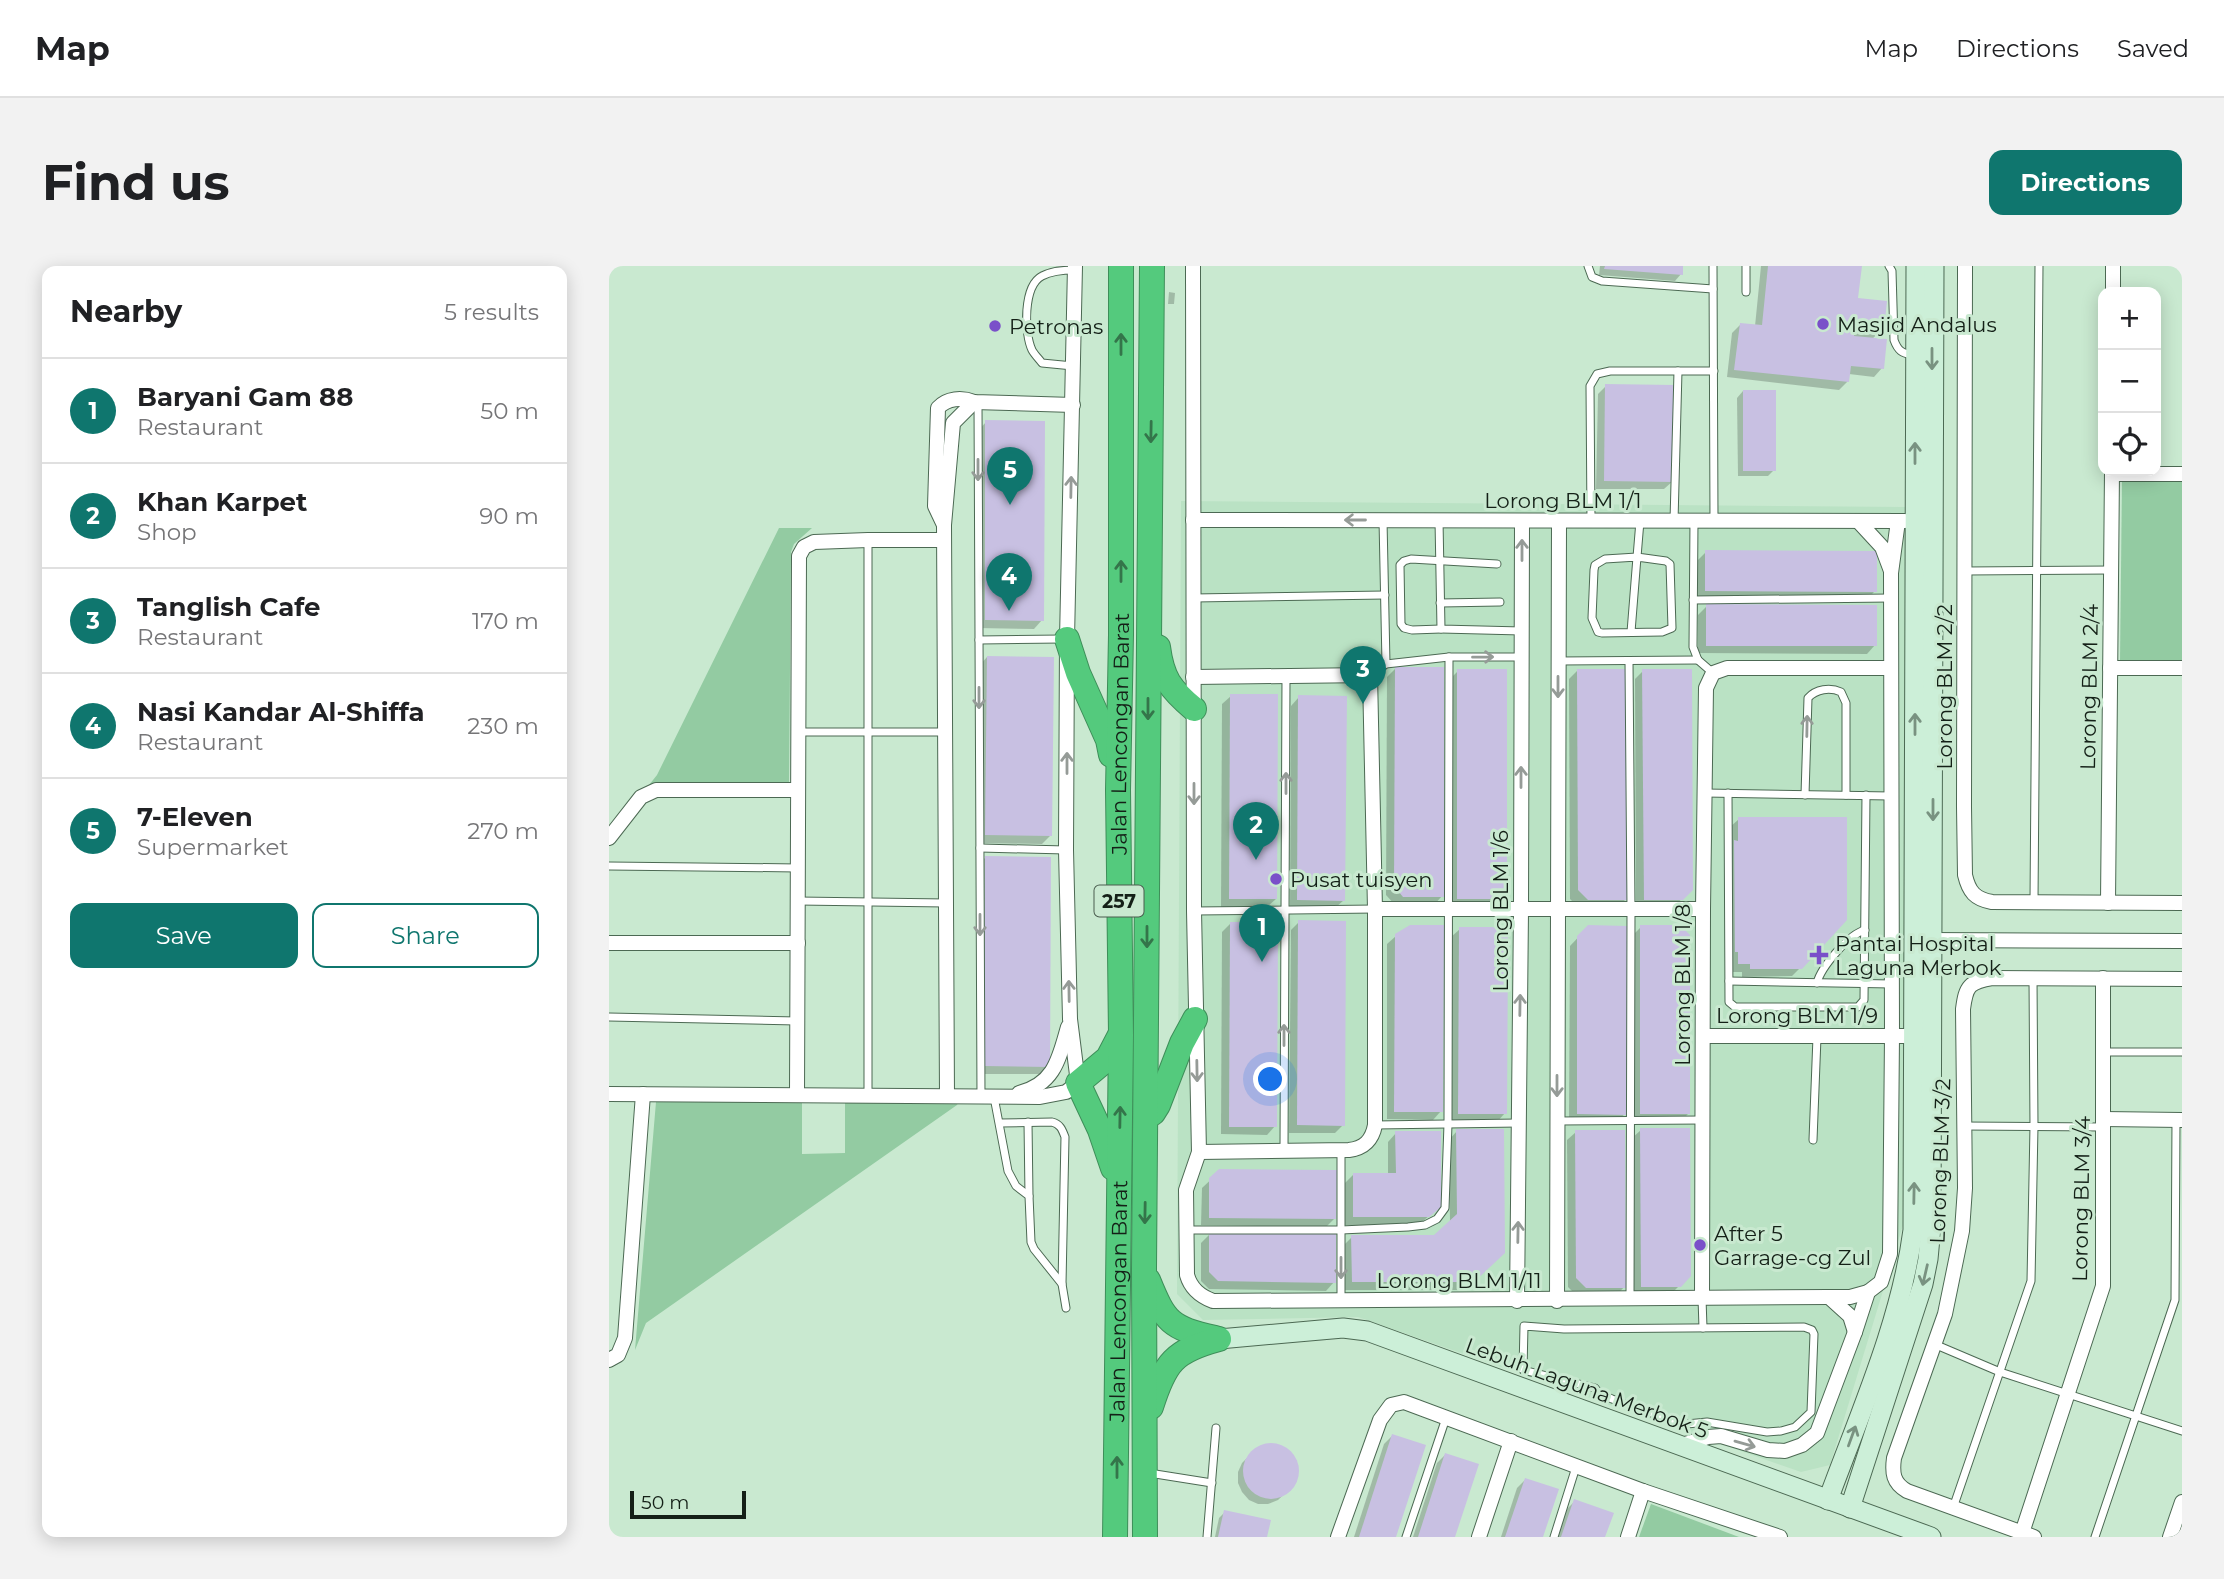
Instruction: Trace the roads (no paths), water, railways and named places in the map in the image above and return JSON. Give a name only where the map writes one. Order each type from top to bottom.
[{"type":"highway","name":"Jalan Lencongan Barat","points":[[1115,1536],[1121,1035],[1118,790],[1121,635],[1121,266]]},
{"type":"highway","name":"Jalan Lencongan Barat","points":[[1145,1535],[1144,1269],[1152,266]]},
{"type":"highway","points":[[1148,617],[1157,636],[1162,671],[1177,695],[1194,709]]},
{"type":"highway","points":[[1067,639],[1078,673],[1108,740],[1118,790]]},
{"type":"highway","points":[[1146,1117],[1153,1113],[1158,1105],[1182,1043],[1195,1019]]},
{"type":"highway","points":[[1119,1196],[1110,1157],[1078,1083],[1108,1058],[1121,1035]]},
{"type":"highway","points":[[1144,1269],[1157,1303],[1168,1320],[1189,1332],[1219,1339]]},
{"type":"highway","points":[[1144,1428],[1167,1366],[1194,1345],[1219,1339]]},
{"type":"street","name":"Lorong BLM 1/11","points":[[1193,266],[1194,911],[1199,1152],[1187,1191],[1189,1283],[1205,1298],[1213,1301],[1557,1301],[1850,1297],[1868,1292]]},
{"type":"street","points":[[1850,1508],[1917,1304],[1929,1259],[1931,1227],[1923,1036],[1915,521],[1916,266]]},
{"type":"street","points":[[1891,573],[1915,521],[1934,266]]},
{"type":"street","name":"Lorong BLM 2/2","points":[[1965,266],[1965,875],[1972,894],[1980,900],[2182,903]]},
{"type":"street","points":[[2113,266],[2113,287]]},
{"type":"street","points":[[609,1094],[1041,1097],[1066,1091],[1078,1083],[1070,1019],[1066,850],[1067,639],[1075,268]]},
{"type":"street","points":[[947,1096],[944,533],[953,423],[976,402],[1073,405]]},
{"type":"street","points":[[2161,473],[2182,474]]},
{"type":"street","name":"Lorong BLM 2/4","points":[[2108,903],[2112,476]]},
{"type":"street","name":"Lorong BLM 1/1","points":[[1193,520],[1915,521]]},
{"type":"street","name":"Lorong BLM 1/6","points":[[1517,1301],[1522,521]]},
{"type":"street","points":[[1557,1301],[1559,521]]},
{"type":"street","points":[[1679,1446],[1721,1436],[1768,1450],[1785,1451],[1802,1444],[1817,1433],[1856,1332],[1868,1292],[1881,1282],[1885,1275],[1891,1245],[1891,573],[1882,547],[1858,521]]},
{"type":"street","points":[[797,1095],[799,556],[804,547],[814,542],[944,533]]},
{"type":"street","points":[[1713,673],[1727,668],[1891,668]]},
{"type":"street","points":[[2111,668],[2182,668]]},
{"type":"street","name":"Lorong BLM 1/8","points":[[1702,1298],[1706,688],[1713,673]]},
{"type":"street","points":[[1193,677],[1370,675],[1375,909],[1375,1125],[1370,1140],[1363,1146],[1341,1151],[1199,1152]]},
{"type":"street","points":[[609,838],[641,797],[656,790],[798,790]]},
{"type":"street","points":[[1375,909],[1703,909]]},
{"type":"street","points":[[1923,940],[2182,941]]},
{"type":"street","points":[[609,943],[798,943]]},
{"type":"street","name":"Lorong BLM 3/4","points":[[2028,1535],[2068,1394],[2103,1286],[2103,978]]},
{"type":"street","name":"Lorong BLM 3/2","points":[[2028,1535],[1899,1486],[1893,1469],[1894,1458],[1950,1296],[1962,1231],[1965,992],[1968,987],[1981,980],[2182,979]]},
{"type":"street","points":[[992,1097],[1033,1089],[1046,1079],[1057,1063],[1070,1019]]},
{"type":"street","name":"Lorong BLM 1/9","points":[[1703,1036],[1923,1036]]},
{"type":"street","points":[[1828,1500],[1867,1397],[1905,1283],[1914,1210],[1923,1036]]},
{"type":"street","points":[[609,1360],[618,1355],[625,1338],[643,1094]]},
{"type":"street","points":[[2103,1123],[2179,1120]]},
{"type":"street","points":[[1829,1297],[1850,1316],[1856,1332]]},
{"type":"street","name":"Lebuh Laguna Merbok 5","points":[[1219,1339],[1356,1328],[1931,1537]]},
{"type":"street","points":[[1338,1537],[1380,1420],[1386,1410],[1398,1402],[1446,1417],[1643,1491],[1780,1537]]},
{"type":"street","points":[[1479,1537],[1511,1441]]},
{"type":"street","points":[[1628,1537],[1643,1491]]},
{"type":"street","points":[[2171,1537],[2180,1518],[2182,1502]]},
{"type":"lane","points":[[1588,266],[1592,276],[1602,281],[1713,289]]},
{"type":"lane","points":[[1713,266],[1714,521]]},
{"type":"lane","points":[[1746,292],[1747,266]]},
{"type":"lane","points":[[1889,266],[1892,271],[1894,340],[1897,349],[1916,356]]},
{"type":"lane","points":[[2034,902],[2039,266]]},
{"type":"lane","points":[[1073,366],[1042,363],[1031,349],[1027,303],[1032,286],[1040,276],[1075,268]]},
{"type":"lane","points":[[1591,521],[1590,386],[1597,374],[1610,371],[1714,371]]},
{"type":"lane","points":[[1674,521],[1678,371]]},
{"type":"lane","points":[[976,402],[980,848],[992,1097],[1011,1180],[1029,1196]]},
{"type":"lane","points":[[1383,520],[1386,664]]},
{"type":"lane","points":[[1439,520],[1441,629]]},
{"type":"lane","points":[[1631,632],[1640,521]]},
{"type":"lane","points":[[1695,521],[1693,647],[1698,660],[1713,673]]},
{"type":"lane","points":[[868,540],[869,1095]]},
{"type":"lane","points":[[1637,557],[1666,561],[1670,564],[1672,628],[1662,632],[1602,633],[1595,628],[1593,618],[1595,565],[1605,559],[1637,557]]},
{"type":"lane","points":[[1497,564],[1411,559],[1404,561],[1400,565],[1401,624],[1403,628],[1412,631],[1522,631]]},
{"type":"lane","points":[[1966,571],[2112,570]]},
{"type":"lane","points":[[1193,598],[1385,595]]},
{"type":"lane","points":[[1693,600],[1891,598]]},
{"type":"lane","points":[[1440,603],[1500,602]]},
{"type":"lane","points":[[979,640],[1067,639]]},
{"type":"lane","points":[[1186,1230],[1341,1230],[1417,1226],[1437,1219],[1445,1208],[1448,1124],[1449,657]]},
{"type":"lane","points":[[1370,675],[1386,664],[1449,657],[1522,657]]},
{"type":"lane","points":[[1558,661],[1698,660]]},
{"type":"lane","points":[[1629,661],[1630,1299]]},
{"type":"lane","points":[[1284,1152],[1286,676]]},
{"type":"lane","points":[[1805,795],[1808,698],[1817,691],[1828,690],[1841,692],[1846,703],[1846,795]]},
{"type":"lane","points":[[797,732],[945,732]]},
{"type":"lane","points":[[1705,793],[1891,796]]},
{"type":"lane","points":[[1728,793],[1729,1002],[1735,1007],[1857,1007],[1864,1000],[1865,795]]},
{"type":"lane","points":[[980,848],[1066,850]]},
{"type":"lane","points":[[609,866],[799,868]]},
{"type":"lane","points":[[798,901],[946,903]]},
{"type":"lane","points":[[1194,911],[1375,909]]},
{"type":"lane","points":[[1817,983],[1822,968],[1857,933],[1865,930]]},
{"type":"lane","points":[[1953,1508],[2031,1281],[2033,978]]},
{"type":"lane","points":[[1729,981],[1892,984]]},
{"type":"lane","points":[[609,1017],[797,1021]]},
{"type":"lane","points":[[1814,1140],[1817,1036]]},
{"type":"lane","points":[[2103,1052],[2182,1052]]},
{"type":"lane","points":[[1557,1121],[1703,1119]]},
{"type":"lane","points":[[2095,1537],[2175,1300],[2179,1120]]},
{"type":"lane","points":[[1028,1122],[1031,1242],[1034,1250],[1062,1284]]},
{"type":"lane","points":[[1000,1123],[1058,1124],[1065,1137],[1062,1284],[1066,1308]]},
{"type":"lane","points":[[1375,1125],[1519,1123]]},
{"type":"lane","points":[[1964,1126],[2103,1123]]},
{"type":"lane","points":[[1341,1151],[1341,1301]]},
{"type":"lane","points":[[1702,1298],[1703,1328]]},
{"type":"lane","points":[[1524,1326],[1564,1329],[1703,1328],[1812,1329],[1815,1349],[1813,1402],[1811,1412],[1804,1421],[1795,1427],[1767,1432],[1707,1422],[1687,1424],[1612,1399],[1595,1388],[1523,1370],[1524,1326]]},
{"type":"lane","points":[[1934,1344],[2000,1372],[2182,1431]]},
{"type":"lane","points":[[1406,1537],[1446,1417]]},
{"type":"lane","points":[[1206,1537],[1216,1428]]},
{"type":"lane","points":[[1554,1537],[1576,1466]]},
{"type":"lane","points":[[1145,1473],[1212,1483]]},
{"type":"place","name":"Masjid Andalus","points":[[1823,324]]},
{"type":"place","name":"Petronas","points":[[995,326]]},
{"type":"place","name":"7-Eleven","points":[[1010,505]]},
{"type":"place","name":"Nasi Kandar Al-Shiffa","points":[[1009,611]]},
{"type":"place","name":"Tanglish Cafe","points":[[1363,704]]},
{"type":"place","name":"Khan Karpet","points":[[1256,860]]},
{"type":"place","name":"Pusat tuisyen","points":[[1276,879]]},
{"type":"place","name":"Pantai Hospital Laguna Merbok","points":[[1819,955]]},
{"type":"place","name":"Baryani Gam 88","points":[[1262,962]]},
{"type":"place","name":"After 5 Garrage-cg Zul","points":[[1700,1245]]}]
